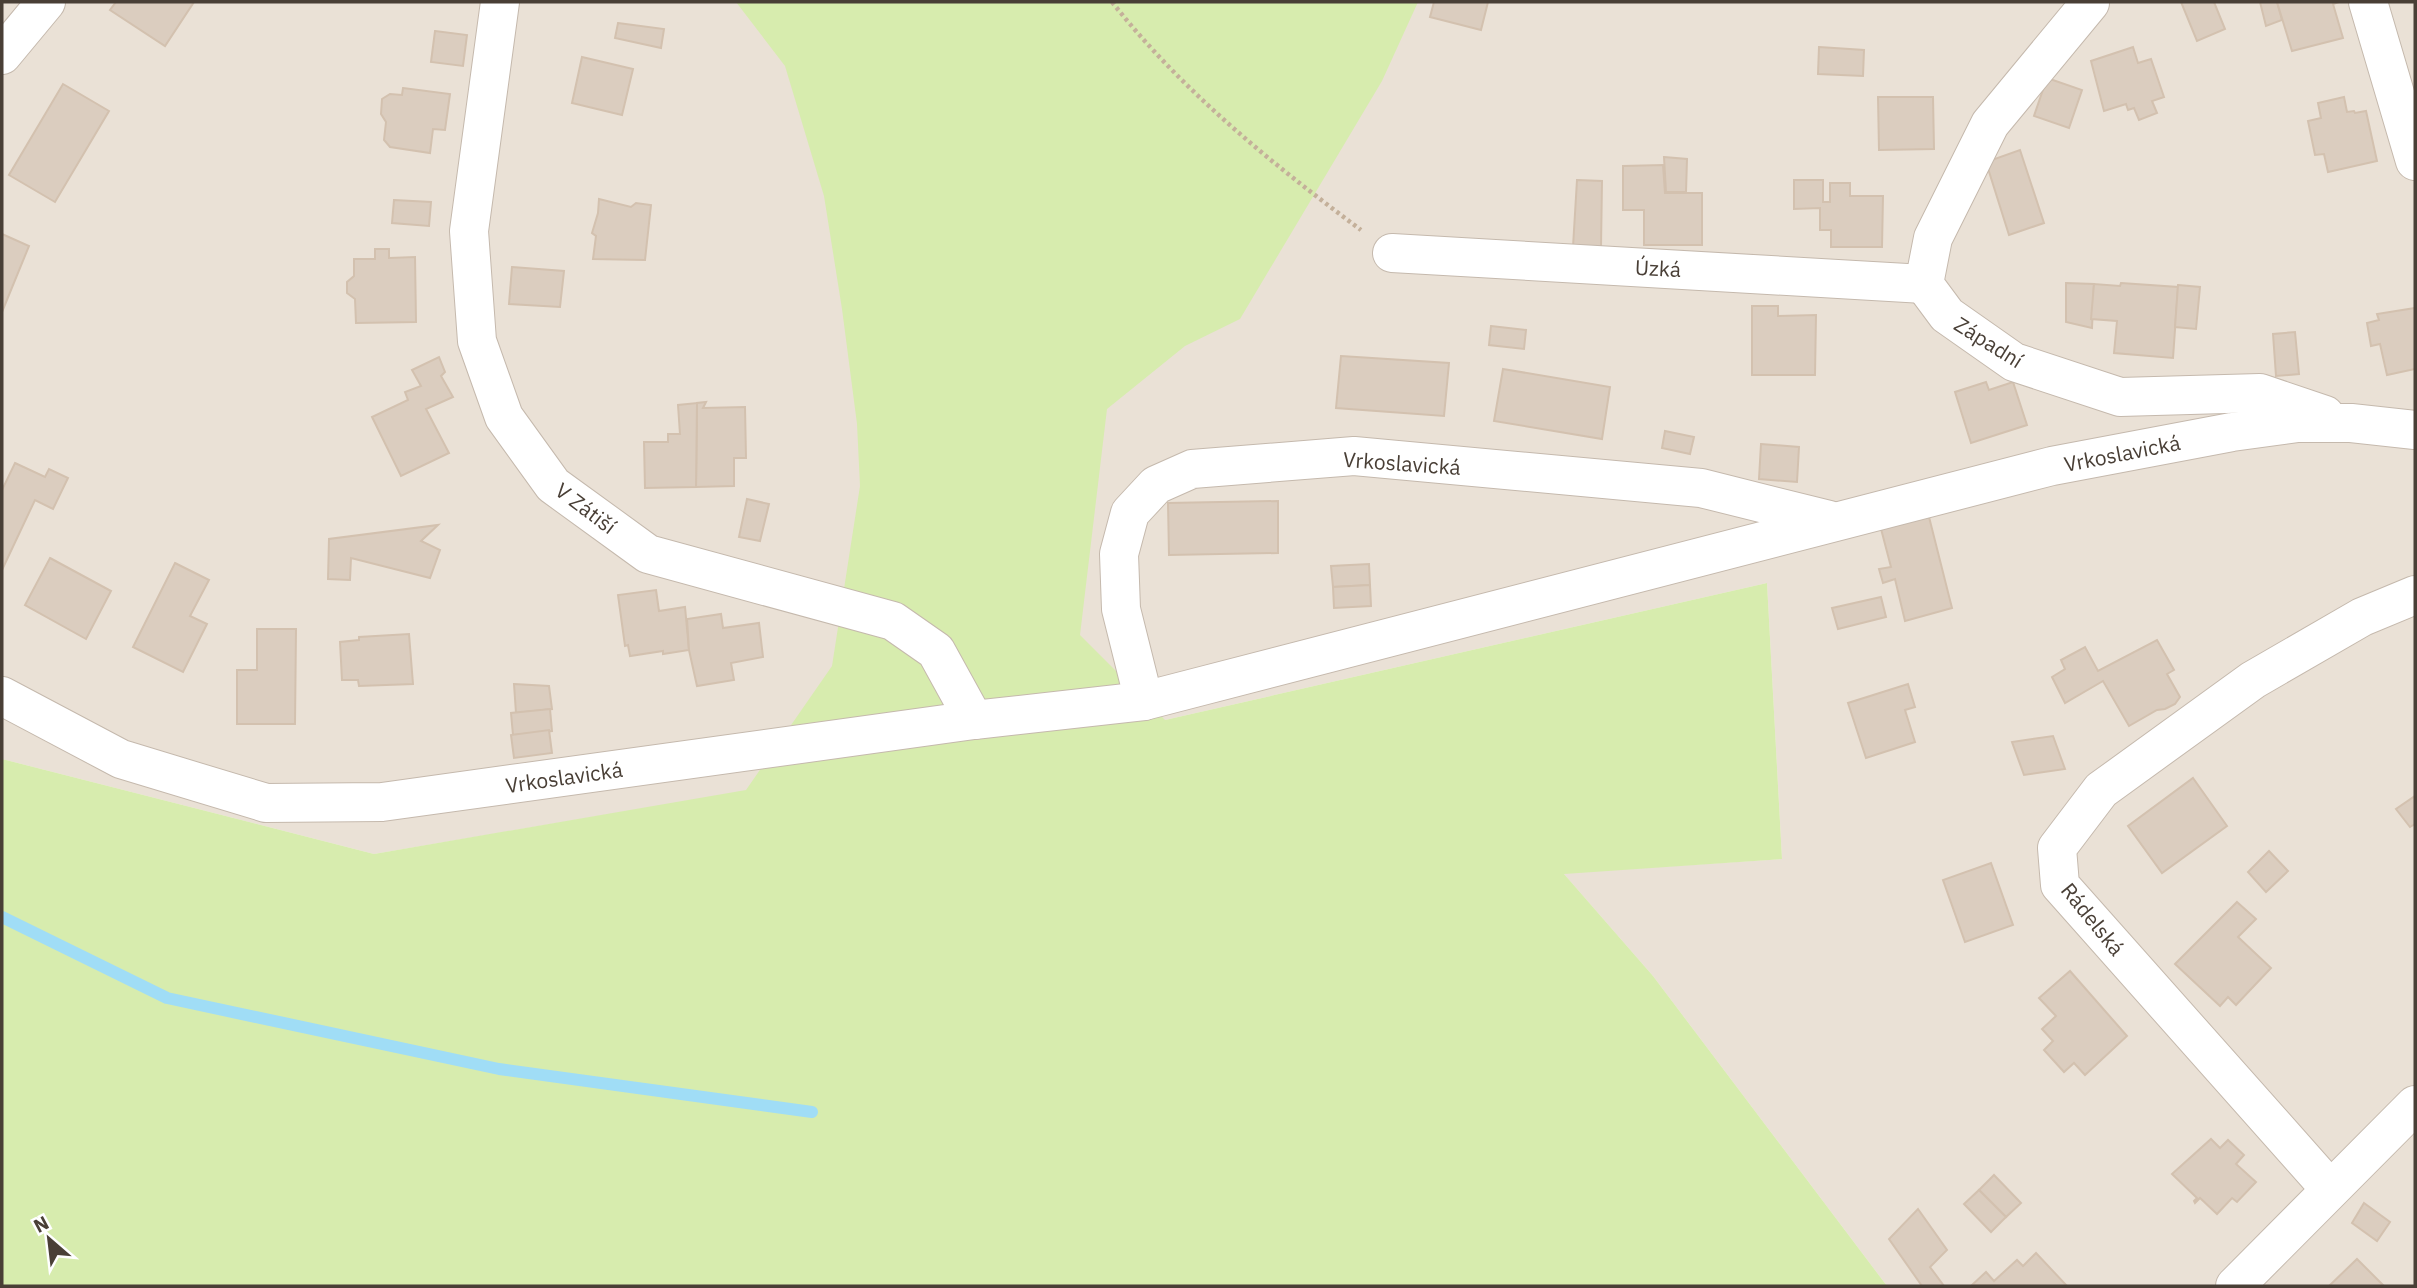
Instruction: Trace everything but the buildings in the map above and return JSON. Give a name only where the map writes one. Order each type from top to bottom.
[{"type":"street","points":[[2,55],[46,2]]},
{"type":"street","name":"V Zátiší","points":[[500,2],[469,231],[477,341],[504,417],[553,485],[648,554],[893,621],[936,651],[974,720]]},
{"type":"street","points":[[1924,284],[1933,238],[1990,124],[2091,2]]},
{"type":"street","points":[[2368,2],[2413,143]]},
{"type":"street","name":"Úzká","points":[[1392,253],[1924,284]]},
{"type":"street","name":"Západní","points":[[1924,284],[1947,316],[2014,362],[2120,397],[2260,393],[2351,423]]},
{"type":"street","name":"Vrkoslavická","points":[[2,696],[121,759],[266,803],[382,802],[974,720],[1144,701],[2078,461],[2232,432],[2298,423],[2351,423],[2415,430]]},
{"type":"street","name":"Vrkoslavická","points":[[1144,701],[1121,609],[1119,554],[1129,513],[1156,485],[1192,469],[1354,456],[1701,488],[1834,522]]},
{"type":"street","name":"Rádelská","points":[[2330,1189],[2060,885],[2057,848],[2101,790],[2253,680],[2362,617],[2415,595]]},
{"type":"street","points":[[2235,1286],[2415,1105]]},
{"type":"path","points":[[1112,2],[1196,95],[1300,185],[1392,253]]},
{"type":"shaded area","points":[[2,2],[2415,2],[2415,1286],[1887,1286],[1653,976],[1563,873],[1782,859],[1767,583],[1165,720],[374,854],[2,759]]},
{"type":"green space","points":[[736,2],[1418,2],[1382,81],[1240,319],[1185,346],[1107,409],[1080,635],[1165,720],[1767,583],[1782,859],[1564,874],[1653,976],[1887,1286],[2,1286],[2,759],[374,854],[746,790],[832,666],[860,486],[857,424],[842,309],[824,196],[785,66]]},
{"type":"waterway","points":[[2,917],[167,998],[499,1069],[812,1112]]}]
